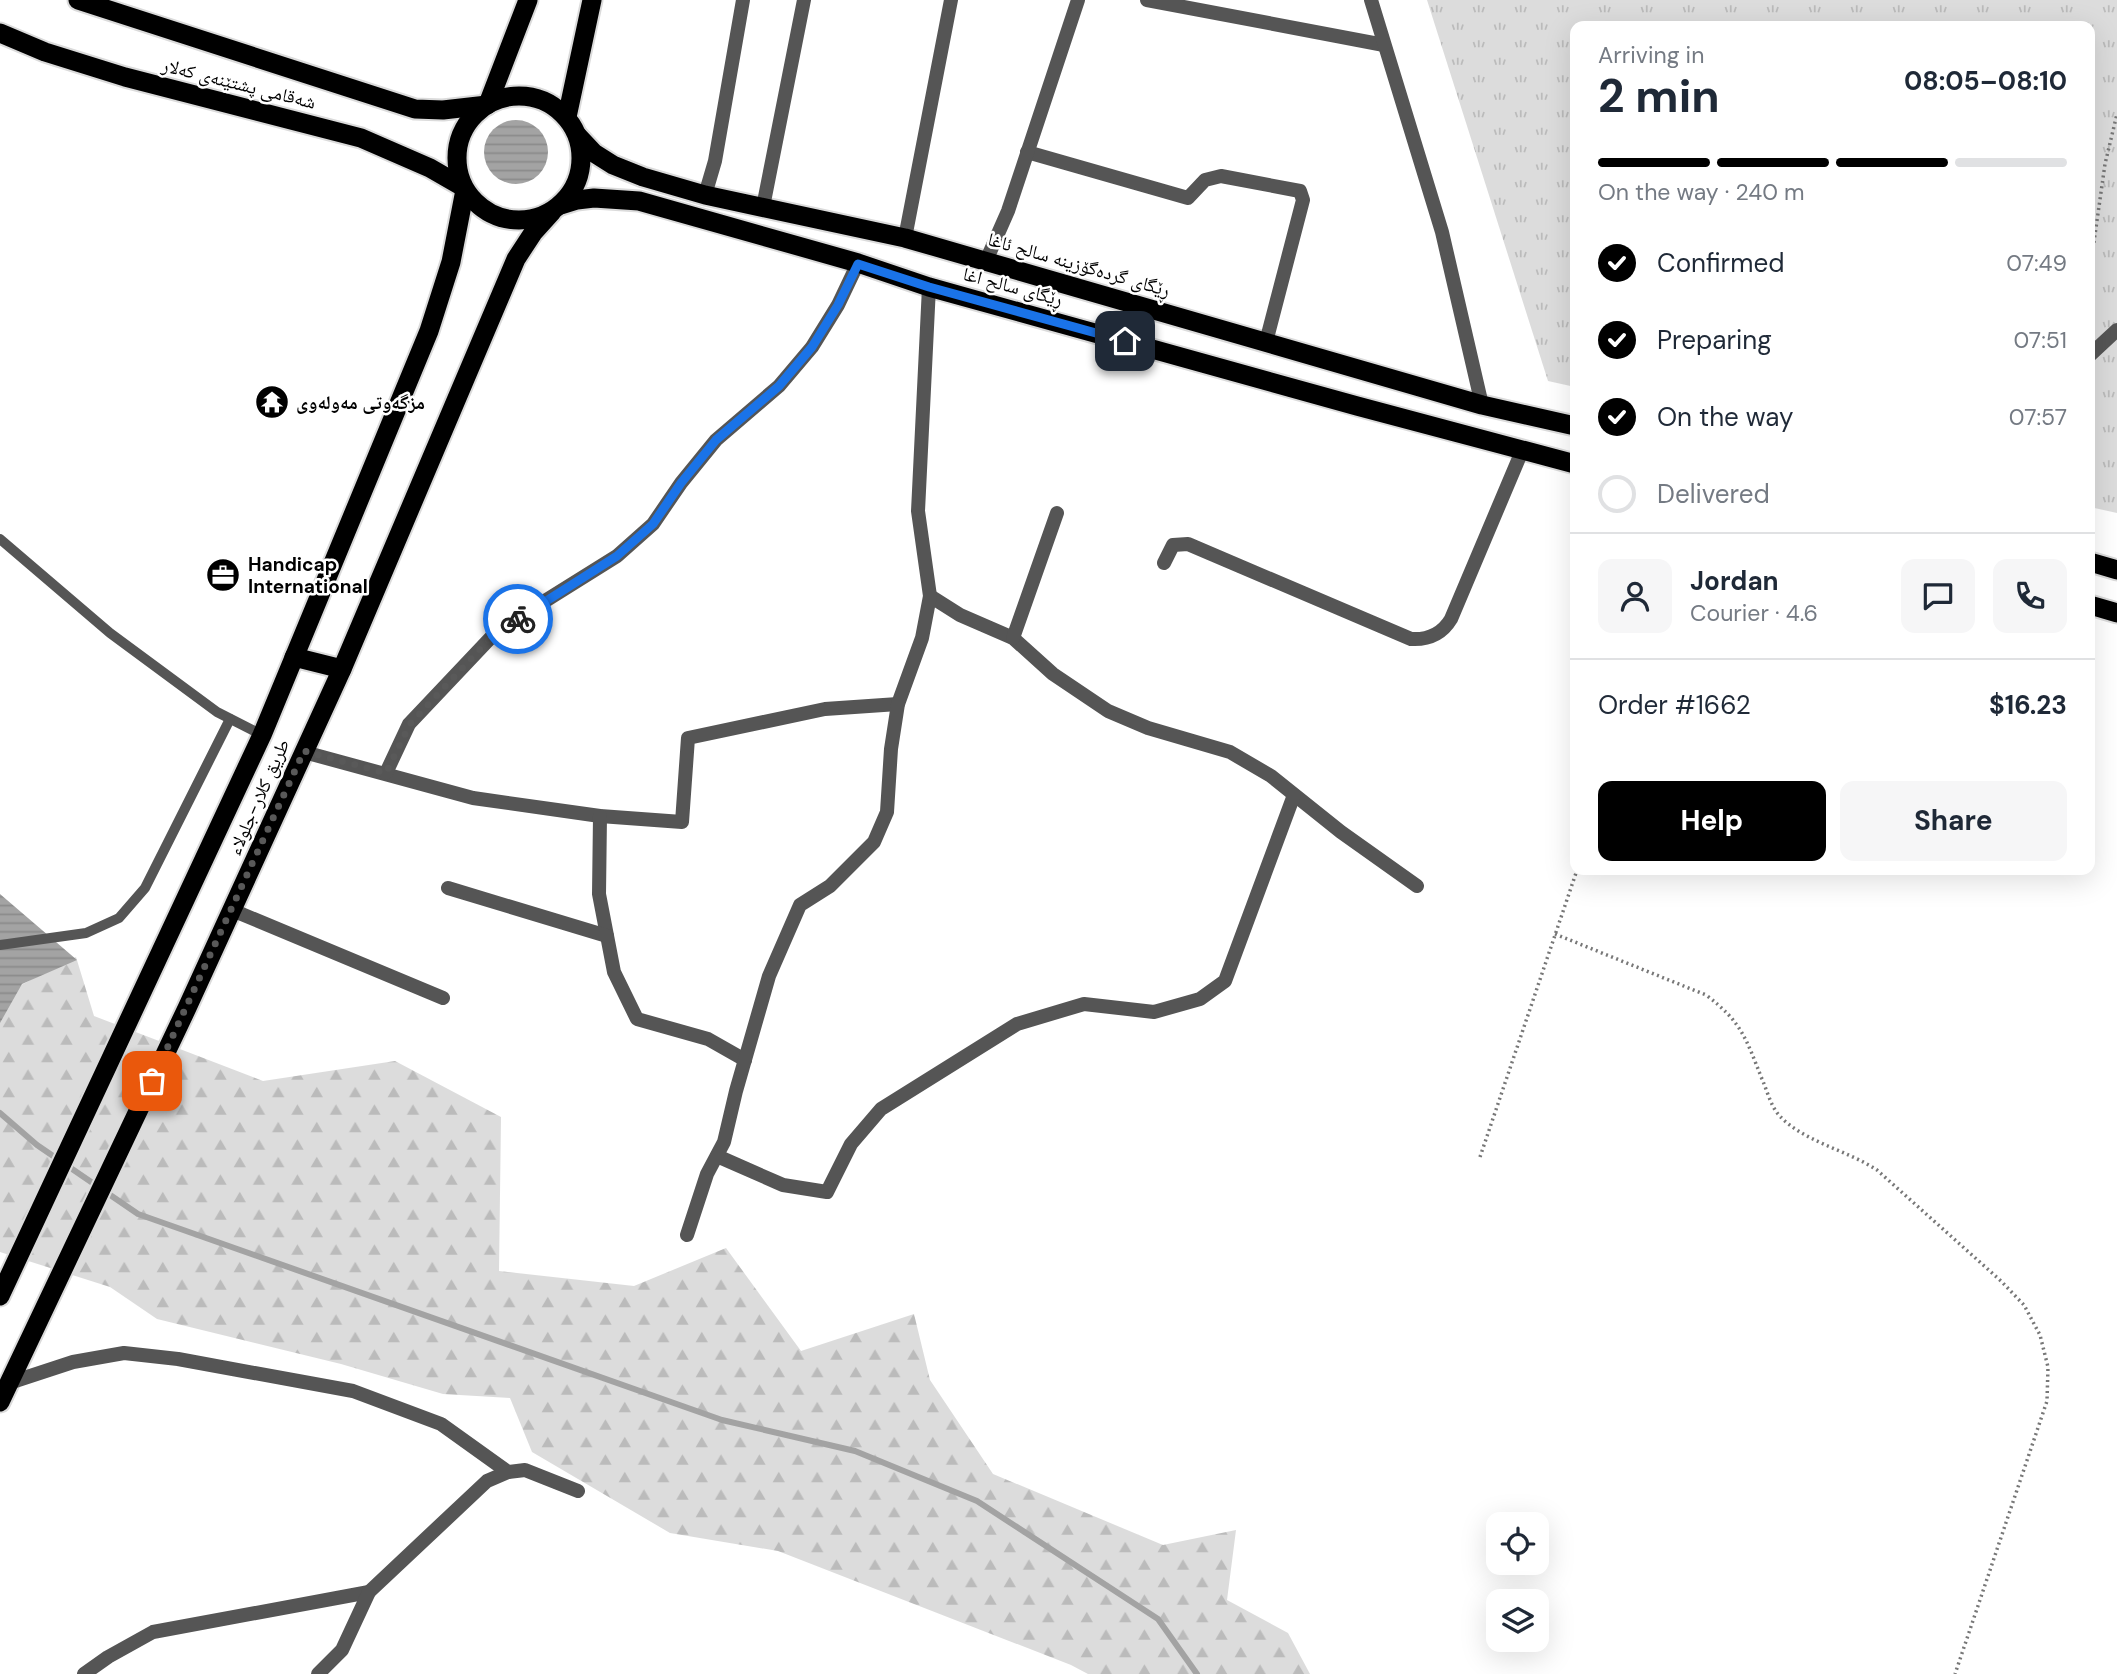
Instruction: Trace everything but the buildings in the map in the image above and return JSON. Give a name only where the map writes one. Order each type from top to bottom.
[{"type":"highway","name":"شەقامی پشتێنەی کەلار","points":[[78,0],[415,109],[443,110],[488,104]]},
{"type":"highway","points":[[488,104],[528,0]]},
{"type":"highway","points":[[567,117],[592,0]]},
{"type":"highway","name":"شەقامی پشتێنەی کەلار","points":[[0,33],[45,52],[125,77],[361,138],[430,168],[464,188]]},
{"type":"highway","points":[[512,97],[538,99],[554,106],[567,117],[578,136],[582,166],[574,187],[556,208],[537,218],[520,221],[489,213],[475,203],[464,188],[457,164],[459,141],[470,120],[488,104],[512,97]]},
{"type":"highway","name":"ڕێگای گردەگۆزینە سالح ئاغا","points":[[578,136],[594,153],[613,165],[705,195],[905,238],[1482,405],[1570,425]]},
{"type":"highway","name":"طريق كلار-جلولاء","points":[[0,1295],[262,735],[429,331],[451,262],[464,188]]},
{"type":"highway","name":"ڕێگای سالح اغا","points":[[556,208],[577,200],[594,198],[639,201],[929,287],[1570,463]]},
{"type":"highway","name":"طريق كلار-جلولاء","points":[[0,1402],[187,1008],[342,668],[516,259],[533,233],[556,208]]},
{"type":"highway","points":[[2095,563],[2117,570]]},
{"type":"highway","points":[[2095,606],[2117,613]]},
{"type":"highway","points":[[294,657],[342,668]]},
{"type":"street","points":[[705,195],[715,161],[743,0]]},
{"type":"street","points":[[763,207],[804,0]]},
{"type":"street","points":[[905,238],[951,0]]},
{"type":"street","points":[[986,261],[1008,211],[1078,0]]},
{"type":"street","points":[[1147,0],[1384,45]]},
{"type":"street","points":[[1371,0],[1443,232],[1482,405]]},
{"type":"street","points":[[1027,152],[1188,198],[1205,180],[1221,177],[1300,191],[1303,200],[1266,342]]},
{"type":"street","points":[[386,773],[410,724],[497,631],[617,556],[653,524],[681,483],[716,440],[779,386],[812,347],[838,305],[858,264]]},
{"type":"street","points":[[687,1235],[707,1174],[724,1142],[769,976],[800,905],[830,886],[866,851],[874,842],[887,812],[891,749],[898,704],[922,638],[930,596],[918,511],[929,287]]},
{"type":"street","points":[[2095,350],[2117,330]]},
{"type":"street","points":[[1164,564],[1173,545],[1188,544],[1411,639],[1430,638],[1446,627],[1451,619],[1522,451]]},
{"type":"street","points":[[1013,638],[1056,513]]},
{"type":"street","points":[[930,596],[960,615],[1013,638],[1053,674],[1108,711],[1147,727],[1230,751],[1270,776],[1341,832],[1417,886]]},
{"type":"street","points":[[304,751],[473,798],[600,816],[681,822],[688,738],[825,709],[898,704]]},
{"type":"street","points":[[717,1156],[783,1185],[827,1192],[851,1144],[881,1109],[1017,1024],[1084,1004],[1154,1012],[1200,999],[1225,981],[1294,795]]},
{"type":"street","points":[[600,816],[599,894],[614,972],[637,1019],[708,1039],[745,1060]]},
{"type":"street","points":[[448,888],[607,936]]},
{"type":"street","points":[[232,911],[443,999]]},
{"type":"street","points":[[9,1383],[73,1362],[124,1353],[178,1359],[354,1391],[441,1424],[508,1472]]},
{"type":"street","points":[[318,1674],[342,1650],[369,1592],[486,1481],[508,1472],[525,1470],[578,1491]]},
{"type":"street","points":[[84,1674],[153,1632],[369,1592]]},
{"type":"lane","points":[[0,539],[110,633],[217,712],[262,735]]},
{"type":"lane","points":[[0,945],[86,933],[119,918],[145,888],[230,719]]},
{"type":"path","points":[[2095,235],[2105,164],[2117,114]]},
{"type":"path","points":[[1480,1157],[1575,875]]},
{"type":"path","points":[[1555,934],[1706,995],[1727,1010],[1743,1031],[1775,1110],[1787,1123],[1801,1133],[1861,1159],[1877,1170],[2001,1282],[2024,1306],[2040,1335],[2048,1367],[2047,1401],[1955,1674]]},
{"type":"green space","points":[[1427,0],[2117,0],[2117,513],[2095,508],[2095,21],[1570,21],[1570,386],[1548,381]]},
{"type":"green space","points":[[76,957],[94,1016],[263,1081],[395,1061],[501,1117],[499,1271],[634,1286],[726,1248],[801,1351],[914,1314],[930,1380],[993,1474],[1163,1545],[1236,1530],[1227,1600],[1288,1633],[1310,1674],[1088,1674],[778,1551],[670,1533],[532,1452],[510,1398],[443,1394],[341,1364],[157,1319],[110,1287],[0,1252],[0,1020],[17,987]]},
{"type":"shaded area","points":[[510,120],[522,120],[539,129],[546,140],[546,164],[539,175],[522,184],[510,184],[498,179],[489,170],[484,158],[484,146],[489,134],[498,125]]},
{"type":"shaded area","points":[[0,894],[77,960],[22,984],[0,1023]]},
{"type":"waterway","points":[[0,1113],[37,1145],[138,1214],[722,1420],[855,1451],[977,1501],[1158,1619],[1197,1674]]},
{"type":"way so far","points":[[152,1081],[304,751],[386,773],[410,724],[497,631],[518,619]]},
{"type":"place","name":"مزگەوتی مەولەوی","points":[[272,402]]},
{"type":"place","name":"Handicap International","points":[[223,575]]},
{"type":"route","points":[[518,619],[617,556],[653,524],[681,483],[716,440],[779,386],[812,347],[838,305],[858,264],[929,287],[1125,341]]}]
